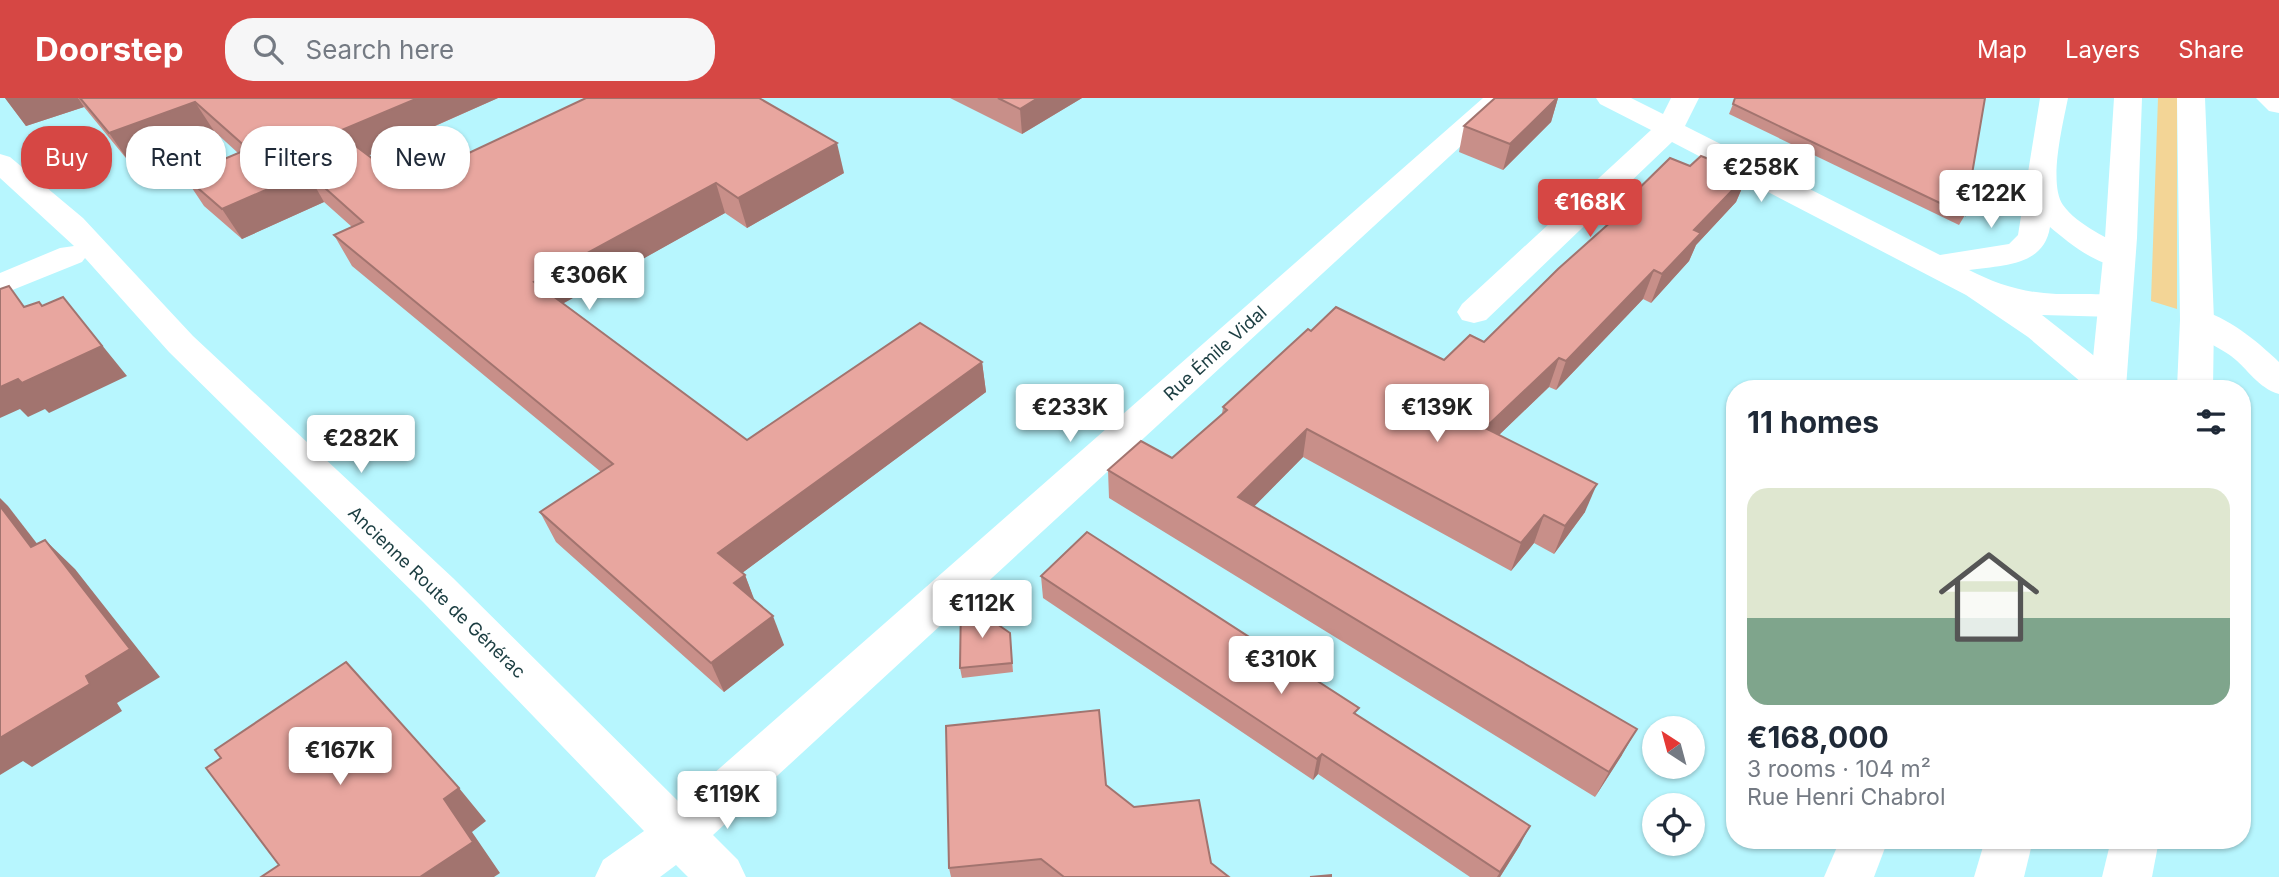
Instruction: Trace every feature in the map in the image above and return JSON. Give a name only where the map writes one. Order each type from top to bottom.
[{"type":"street","name":"Rue Émile Vidal","points":[[620,877],[681,833],[1499,98]]},
{"type":"street","points":[[1610,98],[1978,288],[2029,321],[2100,380]]},
{"type":"street","points":[[1474,312],[1670,128],[1685,98]]},
{"type":"street","points":[[1935,266],[2019,252],[2033,237],[2054,98]]},
{"type":"street","points":[[2109,380],[2128,98]]},
{"type":"street","points":[[2191,98],[2197,320],[2195,380]]},
{"type":"street","points":[[2270,98],[2279,105]]},
{"type":"street","name":"Ancienne Route de Générac","points":[[0,163],[72,225],[181,344],[438,590],[681,833],[721,877]]},
{"type":"street","points":[[2041,189],[2046,205],[2062,220],[2119,258]]},
{"type":"street","points":[[0,285],[71,256]]},
{"type":"street","points":[[1978,288],[2042,304],[2115,306]]},
{"type":"street","points":[[2197,320],[2243,348],[2279,382]]},
{"type":"street","points":[[1849,877],[1860,849]]},
{"type":"street","points":[[1999,877],[2007,849]]},
{"type":"street","points":[[2127,877],[2133,849]]},
{"type":"shaded area","points":[[2158,98],[2177,98],[2177,309],[2151,301]]},
{"type":"building","points":[[80,98],[418,98],[351,126],[240,126],[240,142],[226,129],[226,126],[222,126],[195,102],[112,132],[112,126],[103,126]]},
{"type":"building","points":[[586,98],[759,98],[837,143],[738,198],[716,183],[534,282],[747,440],[920,323],[982,362],[718,553],[745,575],[734,583],[773,616],[711,663],[540,512],[613,464],[334,235],[363,222],[326,189],[357,189],[357,147],[371,158],[371,189],[470,189],[470,152]]},
{"type":"building","points":[[998,98],[1038,98],[1020,109]]},
{"type":"building","points":[[1495,98],[1557,98],[1510,144],[1464,126]]},
{"type":"building","points":[[1735,98],[1985,98],[1965,215],[1733,104]]},
{"type":"building","points":[[240,152],[240,189],[268,189],[222,209],[199,189],[226,189],[226,158]]},
{"type":"building","points":[[1701,156],[1748,174],[1694,230],[1701,233],[1662,274],[1654,270],[1566,361],[1559,358],[1485,428],[1597,484],[1565,526],[1544,515],[1521,543],[1307,429],[1238,497],[1637,729],[1609,772],[1108,470],[1141,441],[1172,458],[1227,410],[1223,407],[1336,307],[1444,360],[1470,335],[1484,342],[1558,269],[1623,211],[1618,209],[1670,158],[1690,166]]},
{"type":"building","points":[[9,286],[24,307],[39,302],[42,306],[63,297],[102,346],[22,383],[18,379],[0,387],[0,289]]},
{"type":"building","points":[[0,506],[31,547],[45,540],[130,649],[86,676],[90,684],[0,738]]},
{"type":"building","points":[[1087,532],[1359,708],[1354,713],[1530,826],[1500,872],[1322,754],[1317,759],[1041,576]]},
{"type":"building","points":[[961,599],[1010,633],[1012,663],[960,668]]},
{"type":"building","points":[[346,662],[459,788],[444,799],[473,842],[420,877],[261,877],[279,865],[206,768],[221,758],[215,750]]},
{"type":"building","points":[[1099,710],[1106,785],[1134,807],[1199,800],[1211,863],[1229,877],[1064,877],[1041,859],[949,868],[946,726]]}]
